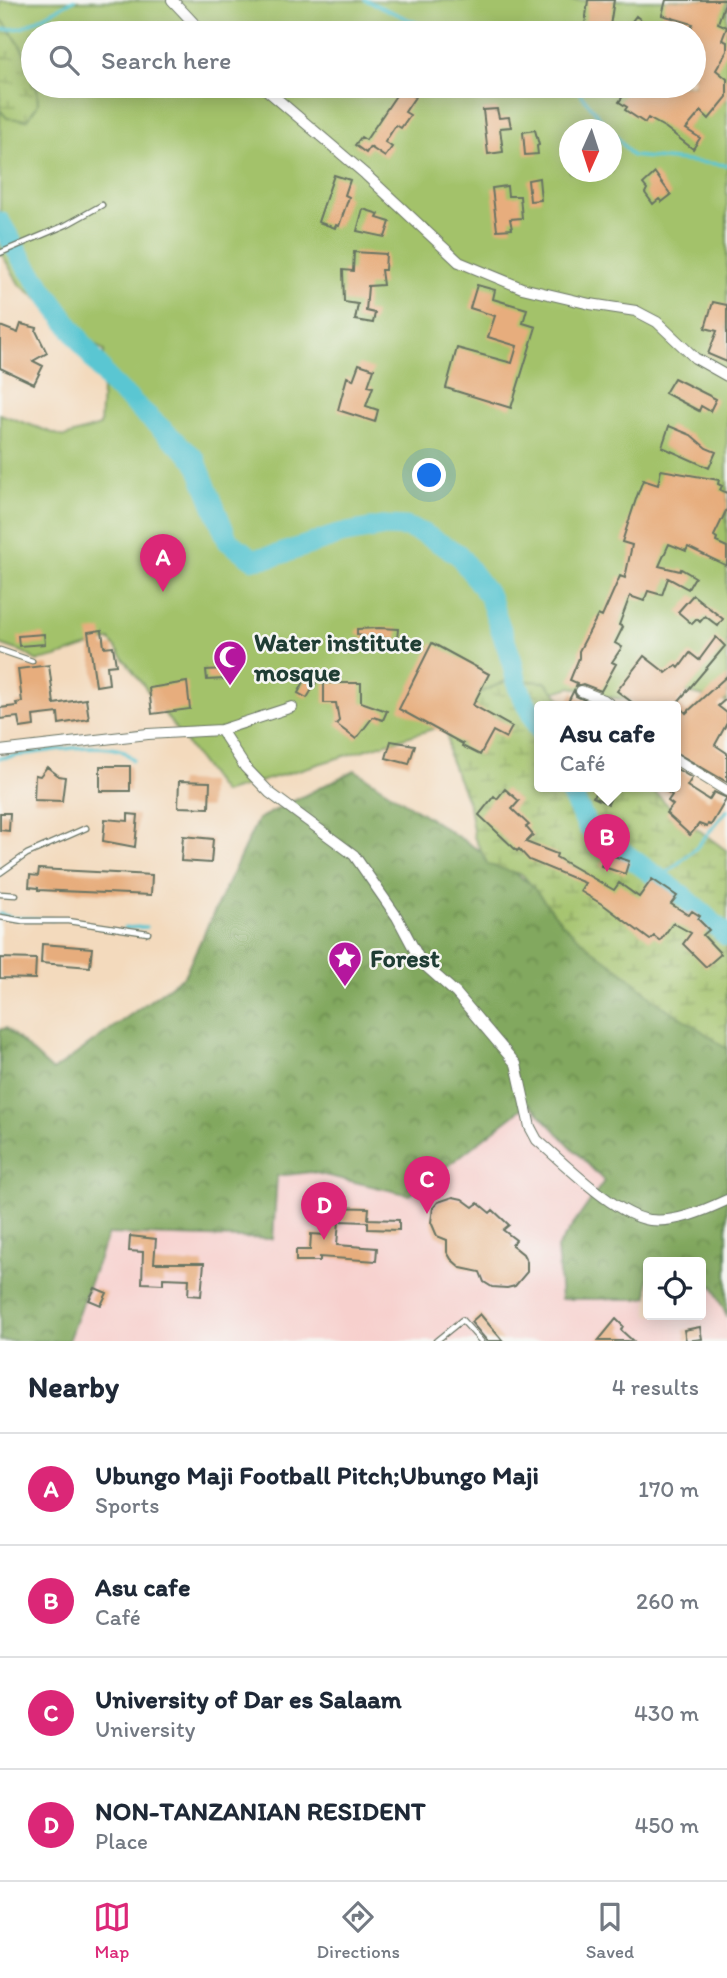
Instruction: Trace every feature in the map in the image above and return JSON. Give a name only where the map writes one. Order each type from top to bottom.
[{"type":"street","points":[[172,0],[192,21]]},
{"type":"street","points":[[276,98],[365,174],[459,262],[522,289],[636,311],[656,322],[695,358],[727,376]]},
{"type":"street","points":[[581,691],[605,701]]},
{"type":"street","points":[[0,751],[139,735],[221,730],[292,707]]},
{"type":"street","points":[[221,730],[245,767],[270,793],[354,855],[397,917],[421,962],[456,993],[516,1064],[530,1127],[537,1140],[623,1211],[641,1218],[671,1220],[727,1200]]},
{"type":"street","points":[[681,764],[727,791]]},
{"type":"lane","points":[[0,253],[66,225],[102,205]]},
{"type":"lane","points":[[0,650],[32,660]]},
{"type":"lane","points":[[0,873],[27,854],[86,828]]},
{"type":"lane","points":[[0,894],[16,895]]},
{"type":"lane","points":[[0,917],[23,921],[68,921],[148,933]]},
{"type":"lane","points":[[436,1341],[462,1320],[481,1341]]},
{"type":"shaded area","points":[[529,1103],[604,1181],[557,1248],[561,1298],[643,1298],[643,1320],[706,1320],[706,1287],[713,1286],[727,1317],[727,1341],[68,1341],[108,1234],[141,1234],[277,1176],[310,1172],[410,1195]]},
{"type":"green space","points":[[727,0],[727,702],[670,689],[631,700],[606,697],[571,687],[223,793],[110,640],[37,661],[23,652],[0,644],[0,414],[64,437],[100,426],[104,351],[19,284],[0,251],[0,1]]},
{"type":"green space","points":[[0,17],[21,47],[21,98],[38,98],[38,104],[27,120],[7,118],[0,110]]},
{"type":"green space","points":[[508,680],[545,682],[563,701],[534,701],[534,792],[654,792],[676,813],[727,851],[727,1049],[658,1003],[590,948],[562,923],[523,875],[488,865],[474,837],[469,805],[449,757],[447,729],[475,695]]},
{"type":"green space","points":[[355,770],[727,1011],[727,1317],[713,1286],[706,1287],[706,1257],[643,1257],[643,1298],[561,1299],[557,1248],[604,1181],[529,1103],[410,1195],[311,1172],[277,1176],[273,1239],[108,1234],[68,1341],[0,1341],[0,1030],[6,1028],[53,1071],[184,976],[258,819]]},
{"type":"building","points":[[588,0],[614,0],[611,21],[585,21]]},
{"type":"building","points":[[666,0],[726,0],[718,23],[727,27],[722,40],[727,42],[727,51],[716,70],[727,79],[727,97],[709,119],[701,111],[686,129],[700,138],[693,149],[648,118],[645,123],[625,110],[627,107],[619,102],[622,98],[706,98],[706,21],[683,21],[662,15]]},
{"type":"building","points":[[394,98],[414,98],[405,112],[410,115],[401,128],[396,125],[385,142],[392,147],[385,157],[370,147],[366,153],[355,145],[361,137],[366,140]]},
{"type":"building","points":[[497,109],[499,118],[509,117],[511,127],[500,128],[503,152],[488,154],[483,110]]},
{"type":"building","points":[[535,130],[539,145],[538,154],[525,155],[523,132]]},
{"type":"building","points":[[655,173],[671,195],[662,202],[659,199],[653,204],[645,193],[647,189],[643,184]]},
{"type":"building","points":[[334,175],[350,180],[345,195],[349,197],[339,226],[336,225],[335,228],[318,222]]},
{"type":"building","points":[[539,178],[541,200],[530,201],[528,180]]},
{"type":"building","points":[[507,186],[508,196],[520,196],[522,218],[510,219],[512,229],[497,230],[492,188]]},
{"type":"building","points":[[363,209],[379,214],[377,218],[390,222],[385,237],[357,231]]},
{"type":"building","points":[[354,252],[386,254],[385,270],[381,270],[383,285],[368,286],[366,311],[375,313],[373,323],[355,320],[358,304],[344,302],[343,270],[353,271]]},
{"type":"building","points":[[477,285],[495,290],[493,299],[527,309],[523,323],[536,327],[511,408],[446,388],[457,348],[512,363],[517,346],[488,337],[495,316],[470,308]]},
{"type":"building","points":[[713,302],[727,305],[727,362],[708,354],[717,331],[705,328]]},
{"type":"building","points":[[21,324],[37,328],[47,353],[33,361],[43,366],[34,384],[0,368],[0,326],[18,333]]},
{"type":"building","points":[[359,364],[374,369],[368,386],[373,387],[366,406],[378,410],[375,422],[338,410],[347,377],[353,380]]},
{"type":"building","points":[[674,378],[716,399],[710,411],[701,406],[699,411],[665,393]]},
{"type":"building","points":[[669,426],[691,435],[706,448],[716,452],[709,468],[662,447]]},
{"type":"building","points":[[661,470],[719,480],[718,484],[722,486],[720,490],[727,493],[727,509],[714,536],[717,538],[716,542],[727,547],[727,566],[688,547],[686,551],[669,544],[659,566],[680,571],[681,569],[695,577],[688,589],[668,578],[662,595],[648,591],[644,601],[630,596],[619,625],[623,627],[615,643],[622,647],[612,662],[616,664],[601,691],[583,684],[576,686],[577,683],[570,680],[579,651],[598,615],[602,617],[620,576],[625,578],[632,545],[622,542],[643,480],[658,485]]},
{"type":"building","points":[[693,595],[723,619],[718,626],[705,616],[700,622],[697,619],[692,624],[678,612]]},
{"type":"building","points":[[357,629],[398,629],[397,640],[372,637],[372,641],[363,640],[363,636],[357,635]]},
{"type":"building","points":[[102,630],[104,647],[113,646],[116,665],[107,666],[109,684],[96,686],[88,632]]},
{"type":"building","points":[[44,634],[45,644],[19,646],[18,636]]},
{"type":"building","points":[[716,637],[725,646],[679,701],[630,701],[617,691],[644,656],[666,673],[676,665],[679,668],[690,653],[699,660]]},
{"type":"building","points":[[432,643],[489,674],[473,705],[512,727],[506,738],[493,731],[480,755],[399,709]]},
{"type":"building","points":[[49,665],[54,704],[86,699],[89,719],[59,724],[58,713],[33,716],[34,726],[20,728],[18,717],[0,719],[0,708],[17,706],[16,703],[22,702],[18,669]]},
{"type":"building","points":[[224,669],[225,679],[207,680],[206,670]]},
{"type":"building","points":[[307,676],[317,681],[307,698],[298,693]]},
{"type":"building","points":[[727,676],[727,698],[718,706],[727,713],[727,723],[715,745],[727,753],[727,782],[681,755],[681,707],[686,713]]},
{"type":"building","points":[[187,682],[190,709],[152,714],[149,688]]},
{"type":"building","points":[[324,683],[361,683],[361,702],[387,711],[383,720],[373,717],[356,739],[336,724],[339,721],[336,703],[324,703]]},
{"type":"building","points":[[574,690],[576,696],[587,701],[568,701]]},
{"type":"building","points":[[391,741],[415,745],[409,764],[386,758]]},
{"type":"building","points":[[100,766],[130,766],[130,791],[100,791]]},
{"type":"building","points":[[47,767],[65,777],[62,801],[34,800],[35,775],[40,776]]},
{"type":"building","points":[[681,772],[692,778],[687,786],[709,800],[714,792],[727,798],[711,825],[708,824],[707,827],[699,824],[690,835],[666,813],[673,805],[668,801],[672,795],[667,792],[681,792]]},
{"type":"building","points":[[179,781],[210,782],[209,808],[178,807]]},
{"type":"building","points":[[505,789],[519,801],[512,809],[529,825],[526,827],[533,835],[526,842],[557,854],[556,857],[614,890],[619,883],[639,897],[652,879],[677,896],[671,904],[689,915],[692,911],[700,916],[698,919],[709,930],[703,935],[721,954],[706,967],[683,944],[691,933],[673,923],[660,941],[654,936],[650,940],[580,891],[585,883],[529,860],[519,849],[517,851],[479,815],[494,796],[497,799]]},
{"type":"building","points":[[596,792],[613,792],[608,804],[593,797]]},
{"type":"building","points":[[0,813],[10,813],[9,831],[0,830]]},
{"type":"building","points":[[128,814],[138,815],[135,847],[103,841],[105,819],[128,821]]},
{"type":"building","points":[[183,836],[213,839],[211,863],[181,861]]},
{"type":"building","points":[[605,853],[629,861],[625,874],[601,866]]},
{"type":"building","points":[[39,869],[152,875],[151,895],[38,890],[29,887],[30,875],[38,876]]},
{"type":"building","points":[[42,944],[92,948],[90,967],[41,963]]},
{"type":"building","points":[[0,958],[36,959],[35,979],[0,978]]},
{"type":"building","points":[[453,1197],[462,1199],[473,1207],[478,1203],[490,1213],[493,1210],[509,1225],[503,1230],[516,1240],[512,1245],[523,1254],[527,1262],[527,1272],[515,1286],[492,1287],[484,1282],[480,1272],[461,1268],[451,1259],[447,1252],[447,1240],[437,1236],[431,1222],[433,1208],[438,1202]]},
{"type":"building","points":[[326,1207],[369,1208],[368,1219],[399,1220],[399,1230],[368,1229],[368,1222],[339,1221],[337,1245],[377,1248],[376,1261],[320,1257],[320,1261],[296,1261],[296,1250],[310,1250],[311,1234],[326,1235]]},
{"type":"building","points":[[130,1236],[156,1239],[154,1263],[204,1263],[201,1296],[188,1295],[189,1279],[163,1278],[163,1284],[142,1283],[143,1252],[129,1251]]},
{"type":"building","points":[[95,1288],[107,1293],[101,1305],[89,1300]]},
{"type":"building","points":[[480,1314],[503,1341],[487,1341],[471,1322]]},
{"type":"building","points":[[616,1319],[623,1326],[621,1330],[633,1341],[598,1341]]},
{"type":"building","points":[[700,1327],[702,1339],[686,1341],[684,1330]]},
{"type":"waterway","points":[[35,21],[74,0]]},
{"type":"waterway","points":[[365,0],[413,21]]},
{"type":"waterway","points":[[0,30],[21,28]]},
{"type":"waterway","points":[[584,98],[601,119]]},
{"type":"waterway","points":[[622,144],[632,156],[727,165]]},
{"type":"waterway","points":[[0,222],[23,261],[110,382],[195,459],[228,541],[253,559],[274,556],[341,534],[386,526],[406,527],[424,534],[458,554],[489,596],[511,658],[518,687],[534,719]]},
{"type":"waterway","points":[[0,758],[93,747],[120,750],[133,760]]},
{"type":"waterway","points":[[570,792],[588,827],[683,896],[727,936]]},
{"type":"waterway","points":[[660,879],[696,848],[727,810]]},
{"type":"waterway","points":[[0,914],[13,918],[54,919]]},
{"type":"waterway","points":[[124,928],[146,927]]},
{"type":"place","name":"Ubungo Maji Football Pitch;Ubungo Maji","points":[[163,592]]},
{"type":"place","name":"Water institute mosque","points":[[230,687]]},
{"type":"place","name":"Asu cafe","points":[[607,872]]},
{"type":"place","name":"Forest","points":[[345,988]]},
{"type":"place","name":"University of Dar es Salaam","points":[[427,1214]]},
{"type":"place","name":"NON-TANZANIAN RESIDENT","points":[[324,1240]]}]
